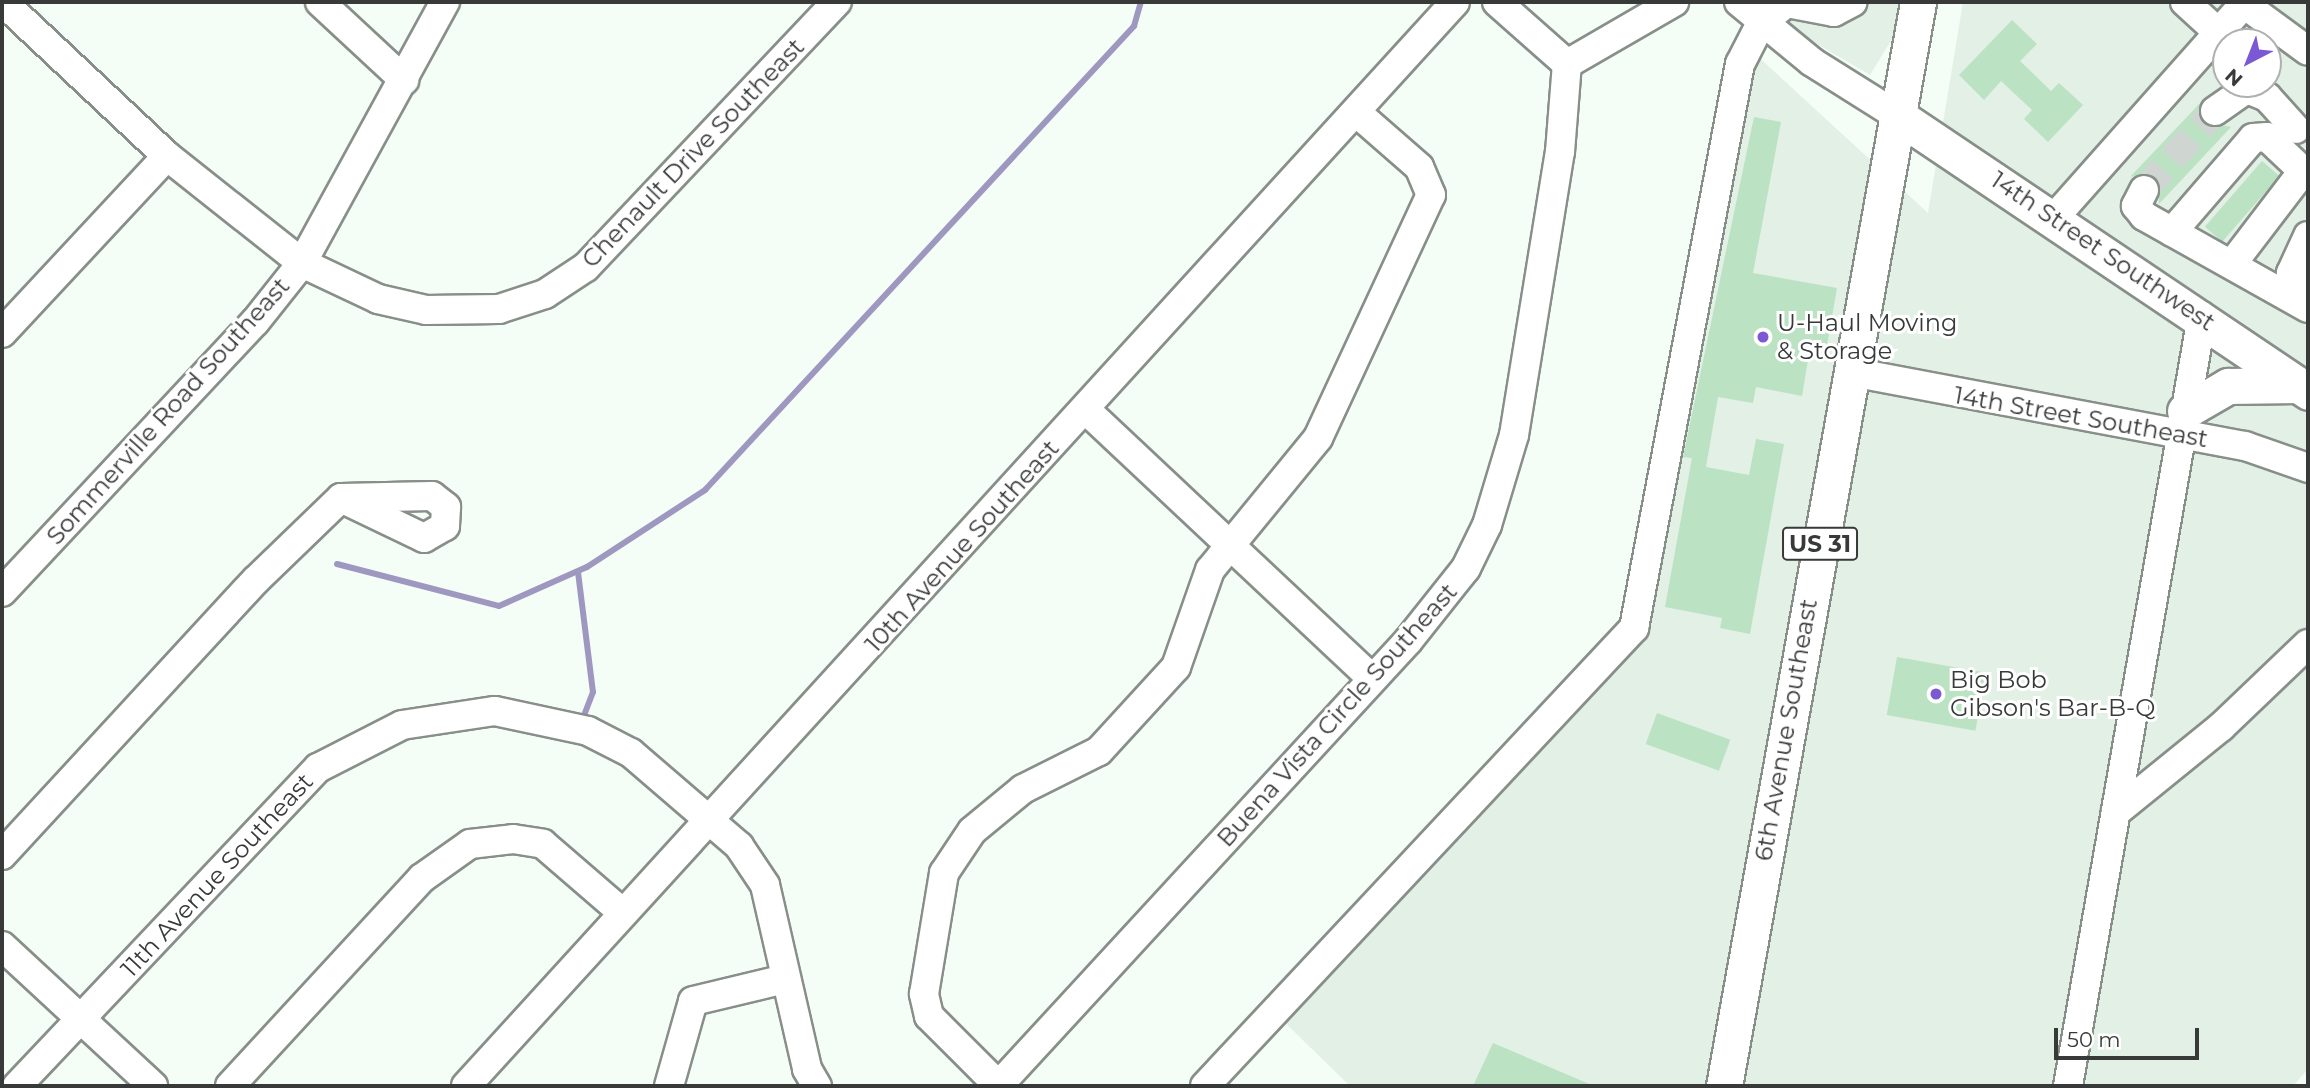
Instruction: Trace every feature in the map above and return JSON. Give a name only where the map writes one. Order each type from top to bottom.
[{"type":"main road","name":"6th Avenue Southeast","points":[[1724,1086],[1917,2]]},
{"type":"main road","name":"14th Street Southwest","points":[[1895,114],[2203,317],[2303,388]]},
{"type":"main road","points":[[2182,422],[2228,386],[2303,388]]},
{"type":"street","name":"Chenault Drive Southeast","points":[[3,2],[167,156],[302,263],[378,299],[426,310],[499,309],[545,294],[620,233],[837,2]]},
{"type":"street","points":[[320,2],[404,79]]},
{"type":"street","name":"Sommerville Road Southeast","points":[[2,592],[255,322],[302,263],[445,2]]},
{"type":"street","name":"10th Avenue Southeast","points":[[466,1086],[1086,410],[1455,2]]},
{"type":"street","points":[[1497,2],[1567,64],[1674,2]]},
{"type":"street","points":[[1739,2],[1761,23],[1895,114]]},
{"type":"street","points":[[1205,1086],[1634,628],[1740,64],[1761,23],[1786,2],[1834,12],[1853,2]]},
{"type":"street","points":[[2185,2],[2214,28]]},
{"type":"street","points":[[2222,28],[2245,3],[2308,51]]},
{"type":"street","points":[[2054,218],[2212,39]]},
{"type":"street","name":"Buena Vista Circle Southeast","points":[[998,1086],[1372,679],[1466,568],[1503,481],[1542,271],[1567,64]]},
{"type":"street","points":[[2215,111],[2247,89],[2267,97],[2296,129]]},
{"type":"street","points":[[998,1086],[929,1016],[924,994],[944,873],[972,831],[1023,789],[1099,751],[1176,667],[1210,570],[1228,541],[1298,469],[1318,438],[1431,195],[1419,167],[1356,112]]},
{"type":"street","points":[[2172,232],[2253,138],[2267,137],[2303,171],[2232,264]]},
{"type":"street","points":[[2,333],[167,156]]},
{"type":"street","points":[[2144,190],[2138,211],[2308,308]]},
{"type":"street","points":[[2308,236],[2291,272],[2308,288]]},
{"type":"street","points":[[2068,1086],[2182,422],[2203,317]]},
{"type":"street","name":"14th Street Southeast","points":[[1852,372],[2182,422],[2308,468]]},
{"type":"street","points":[[1086,410],[1372,679]]},
{"type":"street","points":[[2,855],[256,580],[341,498]]},
{"type":"street","points":[[2116,812],[2221,727],[2308,644]]},
{"type":"street","name":"11th Avenue Southeast","points":[[17,1086],[309,776],[358,743],[402,725],[495,711],[588,731],[631,753],[712,819]]},
{"type":"street","points":[[712,819],[765,886],[785,979],[817,1086]]},
{"type":"street","points":[[230,1086],[422,878],[470,844],[513,839],[542,844],[622,913]]},
{"type":"street","points":[[2,946],[153,1086]]},
{"type":"street","points":[[669,1086],[693,1001],[785,979]]},
{"type":"shaded area","points":[[1768,2],[1902,2],[1897,31],[1870,75],[1800,34]]},
{"type":"shaded area","points":[[1963,2],[2308,2],[2308,1069],[2293,1086],[1350,1086],[1273,1011],[1634,626],[1753,52],[1928,213]]},
{"type":"building","points":[[2012,20],[2037,44],[2020,61],[2051,91],[2059,83],[2083,105],[2048,142],[2024,119],[2032,110],[2001,81],[1984,100],[1959,75]]},
{"type":"building","points":[[2203,100],[2202,121],[2231,127],[2159,204],[2157,180],[2144,173],[2130,177]]},
{"type":"building","points":[[1754,117],[1781,122],[1753,273],[1837,288],[1826,351],[1810,348],[1802,396],[1756,387],[1753,403],[1718,397],[1706,467],[1749,475],[1756,439],[1784,444],[1750,634],[1720,628],[1722,618],[1665,607],[1692,458],[1683,457]]},
{"type":"building","points":[[2262,161],[2279,176],[2222,242],[2205,227]]},
{"type":"building","name":"Big Bob Gibson's Bar-B-Q","points":[[1897,657],[1986,673],[1975,731],[1887,715]]},
{"type":"building","points":[[1657,713],[1730,740],[1719,771],[1646,744]]},
{"type":"building","points":[[1493,1043],[1594,1086],[1473,1086]]},
{"type":"waterway","points":[[337,564],[499,606],[587,567],[705,490],[1134,26],[1141,2]]},
{"type":"waterway","points":[[578,572],[593,692],[584,716]]},
{"type":"tunnel","points":[[2144,190],[2215,111]]},
{"type":"place","name":"U-Haul Moving & Storage","points":[[1763,337]]},
{"type":"place","name":"Big Bob Gibson's Bar-B-Q","points":[[1936,694]]}]
